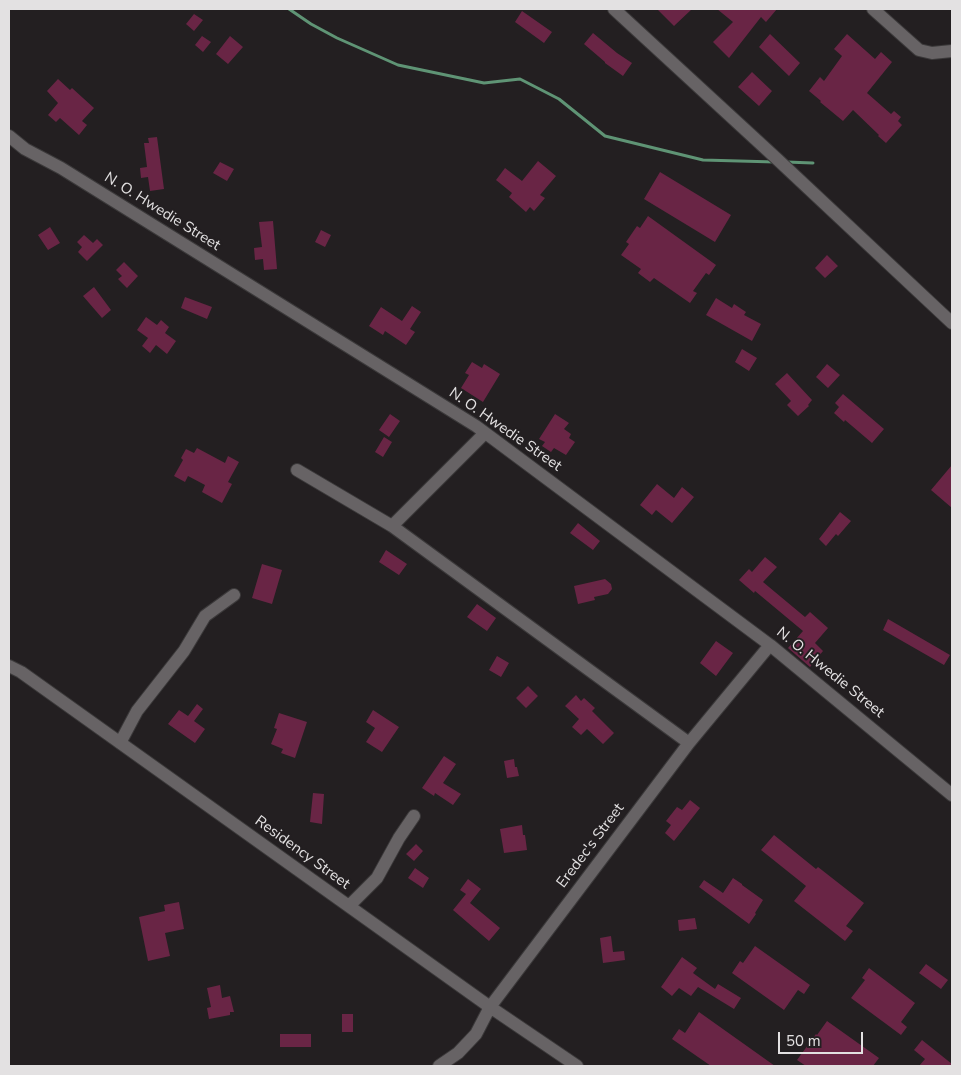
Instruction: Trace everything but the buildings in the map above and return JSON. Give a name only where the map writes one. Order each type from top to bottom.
[{"type":"street","points":[[614,9],[790,170],[952,324]]},
{"type":"street","points":[[873,9],[919,50],[932,54],[952,50]]},
{"type":"street","name":"N. O. Hwedie Street","points":[[9,136],[25,149],[61,168],[476,426],[770,645],[952,794]]},
{"type":"street","points":[[392,526],[485,433]]},
{"type":"street","points":[[297,470],[392,526],[689,743]]},
{"type":"street","points":[[120,743],[137,711],[184,651],[205,616],[234,595]]},
{"type":"street","name":"Eredec's Street","points":[[439,1066],[458,1053],[476,1034],[490,1007],[689,743],[770,645]]},
{"type":"street","name":"Residency Street","points":[[9,666],[21,672],[490,1007],[577,1066]]},
{"type":"street","points":[[349,906],[377,878],[414,816]]},
{"type":"waterway","points":[[289,9],[337,38],[398,65],[484,83],[520,79],[559,99],[605,136],[703,160],[775,162]]},
{"type":"waterway","points":[[786,162],[813,163]]}]
